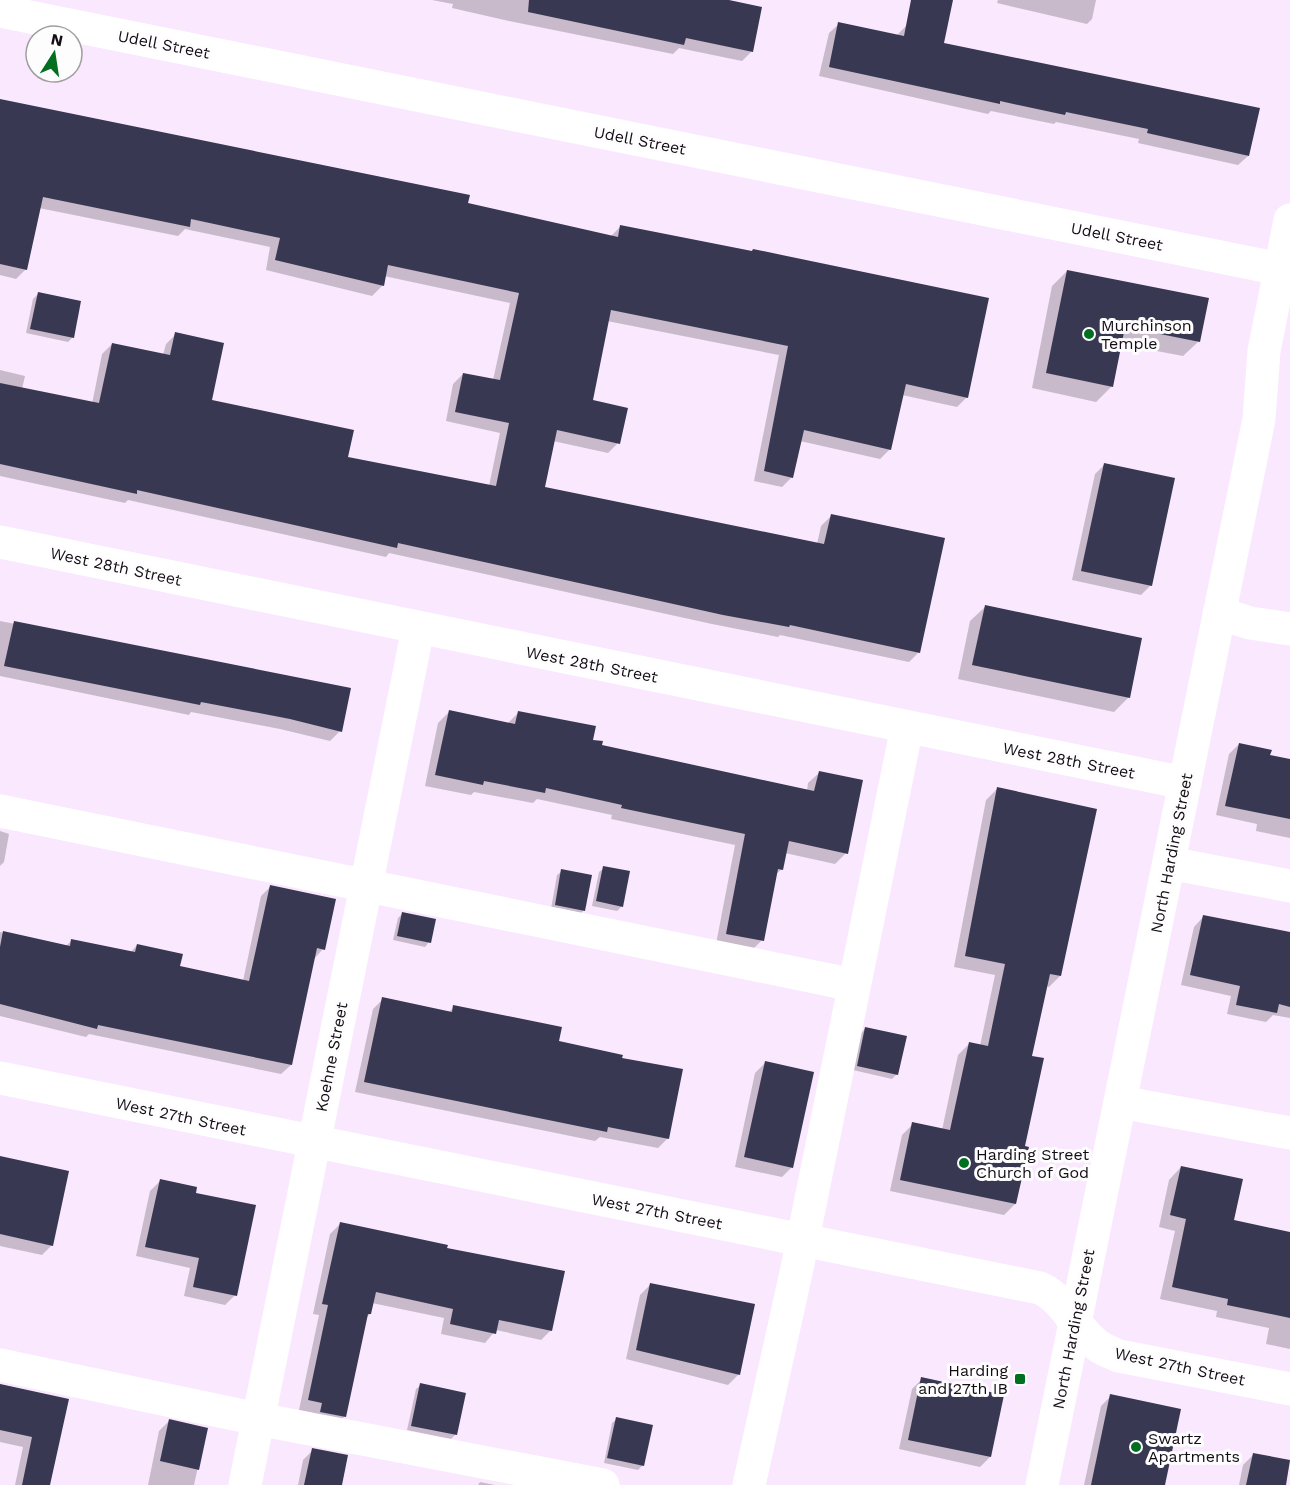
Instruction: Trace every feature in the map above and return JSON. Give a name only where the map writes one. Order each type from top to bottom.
[{"type":"street","name":"Udell Street","points":[[0,11],[1280,269]]},
{"type":"street","name":"North Harding Street","points":[[1042,1485],[1259,419],[1276,387],[1264,351],[1290,220]]},
{"type":"street","name":"West 28th Street","points":[[0,542],[418,629],[1185,783]]},
{"type":"street","points":[[1220,613],[1250,623],[1290,629]]},
{"type":"street","name":"Koehne Street","points":[[244,1485],[418,629]]},
{"type":"street","points":[[749,1485],[802,1240],[907,727]]},
{"type":"street","points":[[0,811],[854,985]]},
{"type":"street","points":[[1169,863],[1290,886]]},
{"type":"street","name":"West 27th Street","points":[[0,1078],[1040,1288],[1050,1292],[1098,1346],[1119,1356],[1290,1389]]},
{"type":"street","points":[[1120,1102],[1290,1133]]},
{"type":"street","points":[[0,1365],[258,1419],[603,1485]]},
{"type":"building","points":[[529,0],[729,0],[762,7],[753,52],[686,38],[684,45],[528,12]]},
{"type":"building","points":[[911,0],[953,0],[944,43],[1260,108],[1249,156],[1147,133],[1148,129],[1066,112],[1065,115],[1000,101],[1000,104],[829,67],[838,22],[904,36]]},
{"type":"building","points":[[0,99],[470,195],[468,203],[618,237],[620,225],[752,251],[753,249],[989,298],[968,398],[906,384],[891,450],[804,430],[793,478],[764,471],[788,346],[611,310],[593,400],[628,408],[620,444],[557,430],[545,487],[824,544],[831,514],[945,538],[920,653],[790,625],[789,627],[723,615],[398,543],[397,548],[137,490],[137,494],[0,464],[0,383],[99,403],[112,343],[170,355],[175,332],[224,343],[212,400],[354,430],[348,457],[496,486],[509,423],[455,412],[463,373],[500,380],[519,293],[388,265],[384,286],[275,260],[280,238],[191,219],[190,227],[43,197],[27,270],[0,264]]},
{"type":"building","name":"Murchinson Temple","points":[[1067,270],[1209,298],[1200,342],[1125,327],[1113,387],[1046,373]]},
{"type":"building","points":[[38,292],[81,301],[74,338],[30,329]]},
{"type":"building","points":[[1104,463],[1175,478],[1152,586],[1081,571]]},
{"type":"building","points":[[985,605],[1142,638],[1130,698],[972,665]]},
{"type":"building","points":[[14,621],[351,688],[342,732],[290,719],[201,702],[200,705],[4,666]]},
{"type":"building","points":[[449,710],[515,724],[518,711],[596,726],[593,740],[603,741],[602,745],[814,791],[819,771],[863,780],[848,854],[789,841],[783,870],[778,869],[764,941],[726,934],[745,834],[621,808],[622,805],[546,788],[545,793],[484,781],[483,785],[435,775]]},
{"type":"building","points":[[1239,743],[1272,750],[1270,755],[1290,759],[1290,819],[1225,806]]},
{"type":"building","points":[[997,787],[1097,809],[1061,976],[1050,974],[1032,1056],[1044,1058],[1025,1146],[1029,1147],[1016,1204],[900,1180],[912,1122],[950,1130],[969,1042],[988,1046],[1005,964],[965,956]]},
{"type":"building","points":[[603,866],[630,871],[623,907],[596,901]]},
{"type":"building","points":[[561,869],[592,875],[585,911],[555,905]]},
{"type":"building","points":[[270,885],[336,899],[325,950],[317,948],[292,1065],[98,1025],[97,1029],[0,1004],[0,947],[3,931],[70,946],[71,939],[135,952],[137,944],[183,954],[180,966],[249,981]]},
{"type":"building","points":[[402,912],[436,919],[431,943],[397,936]]},
{"type":"building","points":[[1203,915],[1290,932],[1290,1007],[1279,1004],[1277,1013],[1236,1005],[1240,986],[1190,975]]},
{"type":"building","points":[[382,997],[452,1012],[453,1005],[562,1027],[559,1041],[623,1055],[622,1058],[683,1069],[669,1139],[608,1127],[607,1132],[364,1082]]},
{"type":"building","points":[[865,1027],[907,1036],[898,1075],[857,1066]]},
{"type":"building","points":[[765,1061],[814,1072],[793,1168],[744,1157]]},
{"type":"building","points":[[0,1156],[69,1171],[53,1246],[0,1234]]},
{"type":"building","points":[[1181,1166],[1243,1179],[1234,1220],[1290,1232],[1290,1318],[1227,1305],[1228,1299],[1172,1287],[1186,1219],[1170,1215]]},
{"type":"building","points":[[160,1179],[197,1187],[196,1193],[256,1205],[237,1296],[193,1287],[199,1258],[145,1247]]},
{"type":"building","points":[[340,1222],[448,1245],[447,1248],[565,1271],[552,1331],[499,1320],[496,1334],[450,1324],[453,1309],[376,1292],[371,1314],[368,1314],[346,1417],[320,1412],[322,1403],[308,1400],[328,1305],[322,1304]]},
{"type":"building","points":[[650,1283],[755,1304],[740,1375],[636,1350]]},
{"type":"building","points":[[921,1377],[1004,1395],[991,1457],[908,1440]]},
{"type":"building","points":[[420,1383],[466,1393],[457,1435],[411,1426]]},
{"type":"building","points":[[0,1384],[69,1399],[50,1485],[22,1485],[32,1437],[0,1430]]},
{"type":"building","name":"Swartz Apartments","points":[[1110,1394],[1181,1409],[1165,1485],[1091,1485]]},
{"type":"building","points":[[616,1417],[653,1425],[644,1466],[607,1458]]},
{"type":"building","points":[[169,1419],[208,1428],[199,1470],[160,1461]]},
{"type":"building","points":[[312,1448],[348,1455],[342,1485],[304,1485]]},
{"type":"building","points":[[1253,1453],[1290,1460],[1286,1485],[1246,1485]]},
{"type":"place","name":"Murchinson Temple","points":[[1089,334]]},
{"type":"place","name":"Harding Street Church of God","points":[[964,1163]]},
{"type":"place","name":"Harding and 27th IB","points":[[1020,1379]]},
{"type":"place","name":"Swartz Apartments","points":[[1136,1447]]}]
